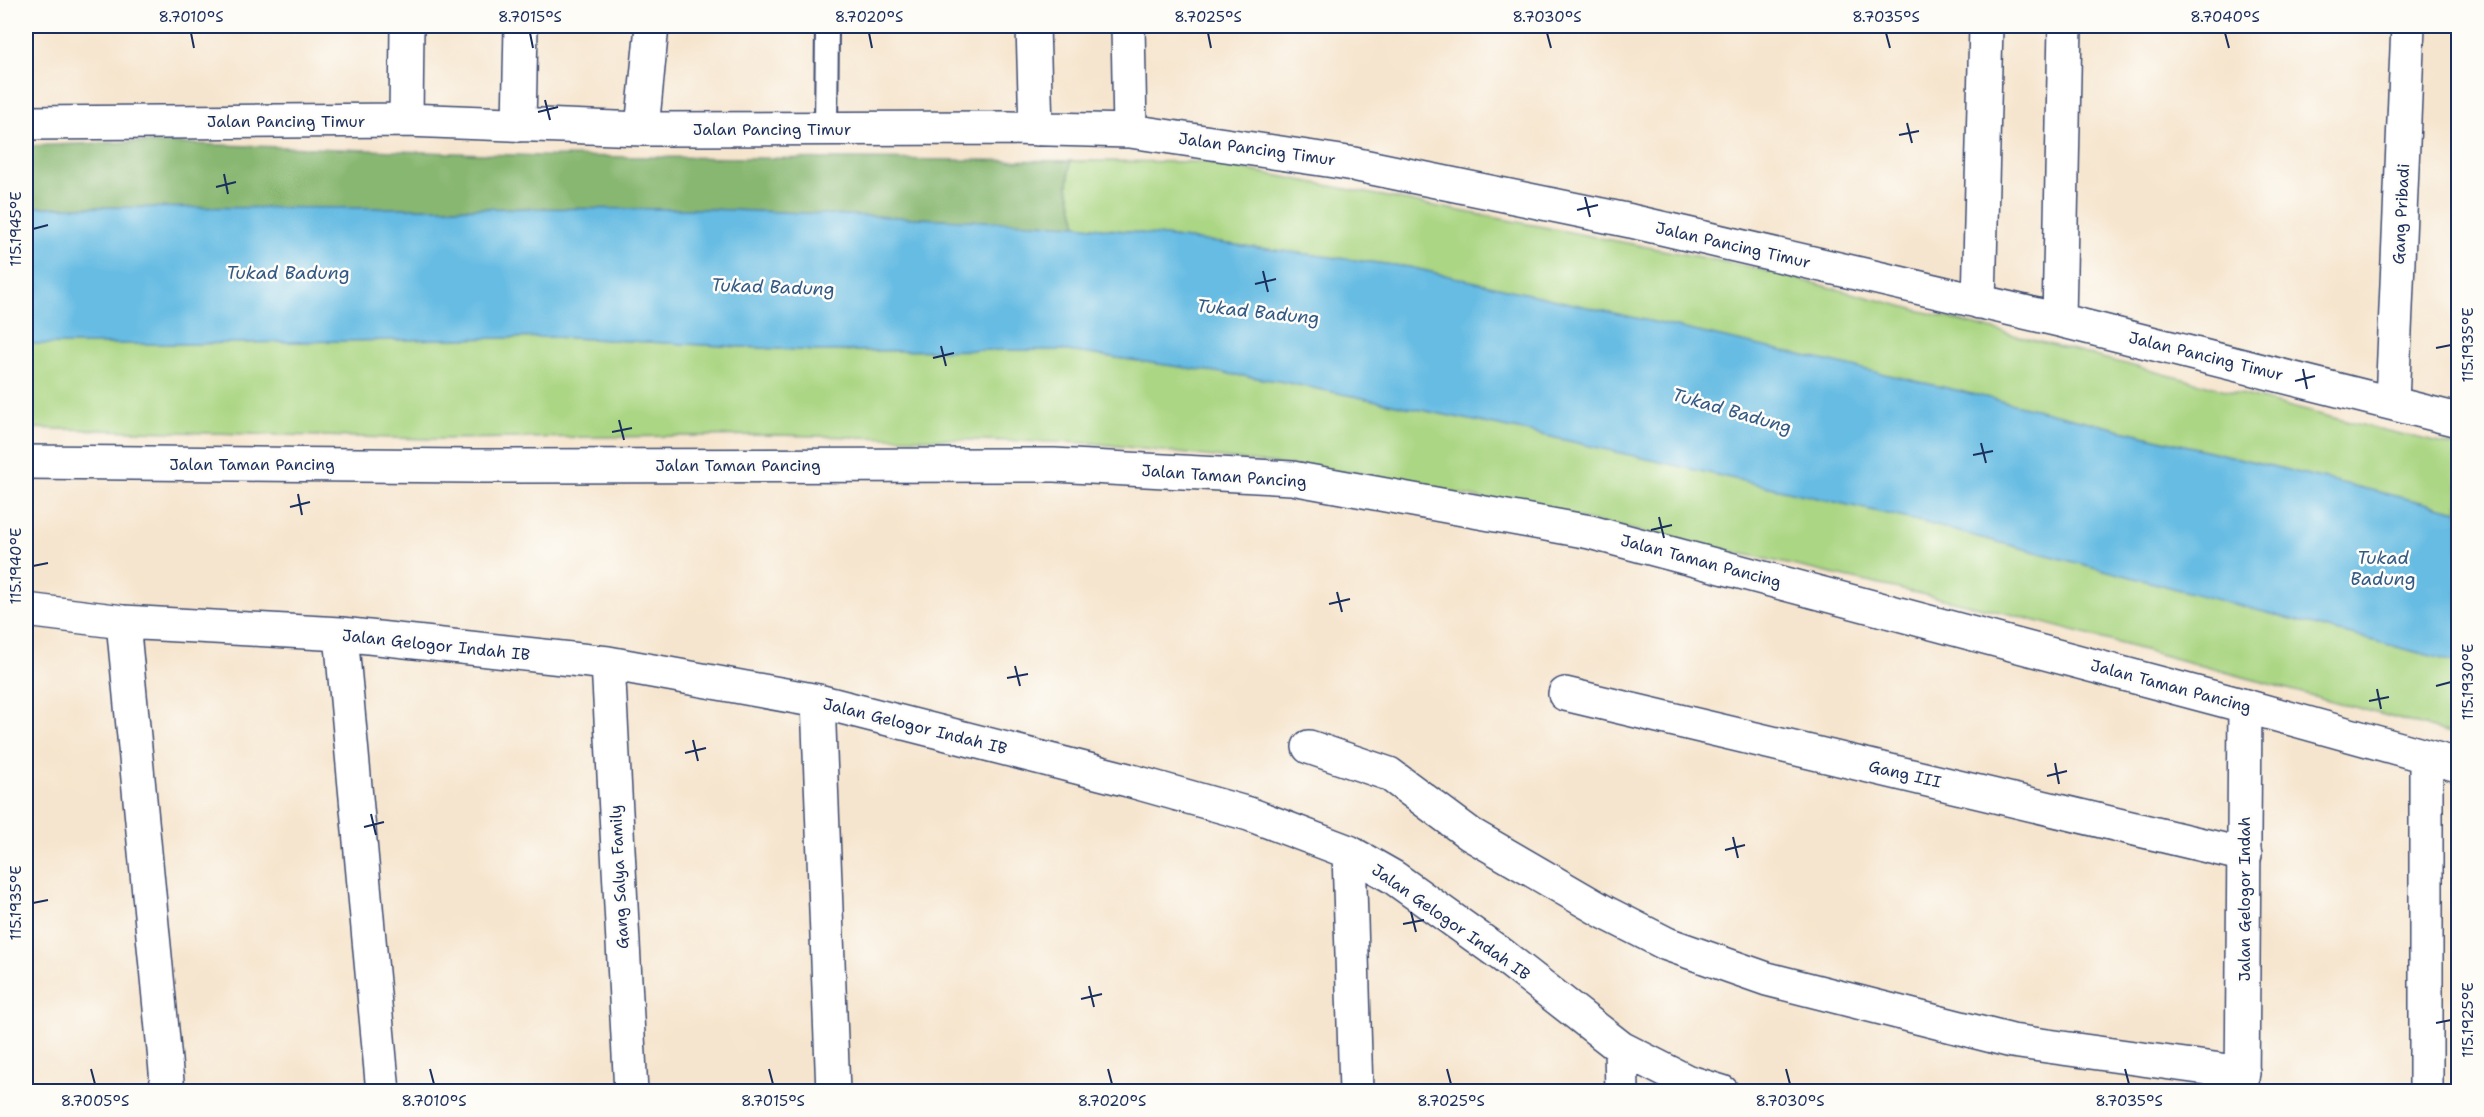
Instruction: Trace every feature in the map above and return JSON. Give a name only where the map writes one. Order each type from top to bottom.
[{"type":"street","points":[[406,120],[407,26]]},
{"type":"street","points":[[519,125],[521,26]]},
{"type":"street","points":[[642,129],[652,26]]},
{"type":"street","points":[[1033,26],[1036,129]]},
{"type":"street","points":[[1128,26],[1130,131]]},
{"type":"street","points":[[1979,302],[1986,26]]},
{"type":"street","points":[[2059,320],[2065,26]]},
{"type":"street","name":"Gang Pribadi","points":[[2392,402],[2408,26]]},
{"type":"street","name":"Jalan Pancing Timur","points":[[26,123],[406,120],[642,129],[1130,131],[1348,163],[1631,221],[2059,320],[2458,420]]},
{"type":"street","name":"Jalan Taman Pancing","points":[[26,462],[472,466],[1054,465],[1292,478],[1590,532],[2458,765]]},
{"type":"street","name":"Jalan Gelogor Indah IB","points":[[26,610],[123,621],[341,634],[608,663],[818,701],[1117,777],[1249,814],[1349,852],[1393,878],[1502,955],[1621,1048],[1686,1081],[1722,1092]]},
{"type":"street","points":[[123,621],[168,1092]]},
{"type":"street","points":[[341,634],[383,1092]]},
{"type":"street","name":"Gang Salya Family","points":[[608,663],[631,1092]]},
{"type":"street","name":"Gang III","points":[[1565,694],[2245,855]]},
{"type":"street","points":[[818,701],[834,1092]]},
{"type":"street","name":"Jalan Gelogor Indah","points":[[2243,1082],[2245,706]]},
{"type":"street","points":[[1309,747],[1389,774],[1470,834],[1606,913],[1667,944],[1711,960],[1767,979],[2012,1041],[2243,1082]]},
{"type":"street","points":[[2426,758],[2426,1092]]},
{"type":"street","points":[[1349,852],[1356,1092]]},
{"type":"street","points":[[1621,1048],[1622,1092]]},
{"type":"lane","points":[[826,129],[827,26]]},
{"type":"green space","points":[[132,142],[542,156],[1070,161],[1068,187],[1077,225],[708,209],[26,207],[26,146]]},
{"type":"green space","points":[[1070,161],[1206,162],[1751,267],[2353,423],[2458,447],[2458,511],[1960,391],[1409,267],[1077,225],[1068,187]]},
{"type":"green space","points":[[553,337],[818,351],[1061,350],[1279,381],[1534,433],[1918,521],[2458,663],[2458,735],[2014,615],[1686,541],[1363,474],[1091,443],[775,435],[430,439],[26,428],[26,344],[188,344]]},
{"type":"water","name":"Tukad Badung","points":[[26,207],[708,209],[1077,225],[1409,267],[1960,391],[2458,511],[2458,663],[1918,521],[1534,433],[1279,381],[1061,350],[818,351],[553,337],[188,344],[26,344]]}]
